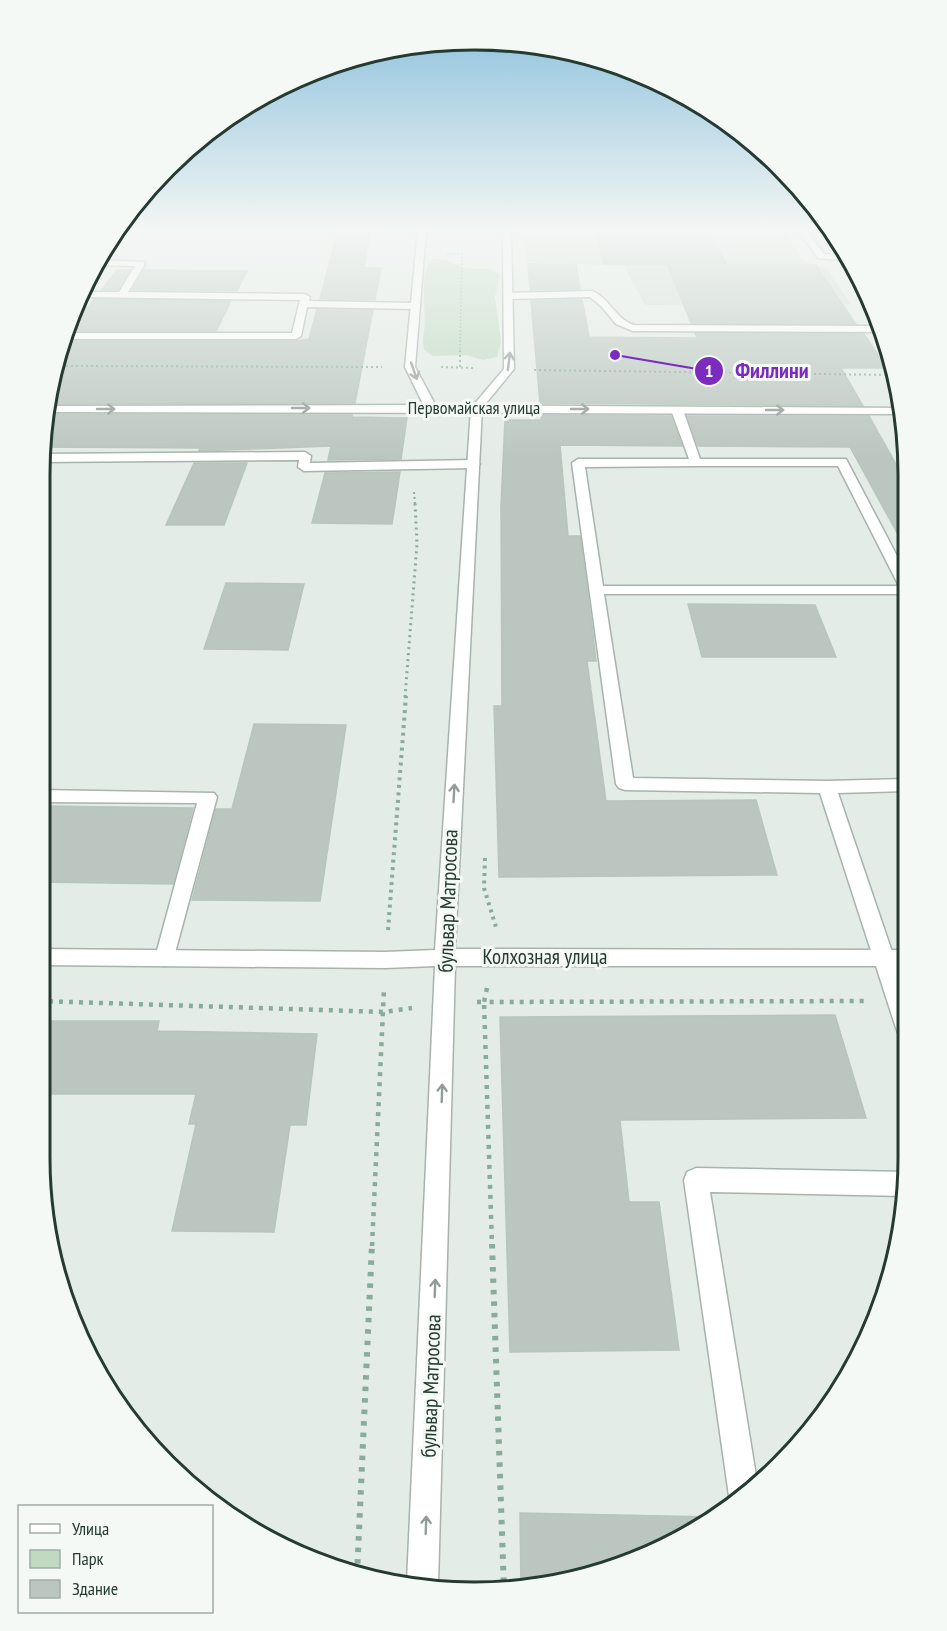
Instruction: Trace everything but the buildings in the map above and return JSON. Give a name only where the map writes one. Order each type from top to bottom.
[{"type":"street","points":[[72,336],[296,336],[303,306]]},
{"type":"street","points":[[415,306],[410,367],[431,408]]},
{"type":"street","points":[[477,408],[509,369],[509,306]]},
{"type":"street","points":[[608,306],[615,321],[621,326],[633,328],[872,329]]},
{"type":"street","name":"Первомайская улица","points":[[55,409],[477,408],[893,411]]},
{"type":"street","name":"бульвар Матросова","points":[[423,1579],[445,959],[477,408]]},
{"type":"street","points":[[677,410],[696,463]]},
{"type":"street","points":[[50,458],[305,456],[304,467],[474,464]]},
{"type":"street","points":[[898,571],[842,462],[578,463],[625,784],[827,787],[898,785]]},
{"type":"street","points":[[597,590],[898,589]]},
{"type":"street","points":[[827,787],[898,1002]]},
{"type":"street","points":[[50,796],[208,797],[165,958]]},
{"type":"street","name":"Колхозная улица","points":[[50,957],[385,960],[497,956],[898,958]]},
{"type":"street","points":[[742,1485],[696,1180],[897,1184]]},
{"type":"path","points":[[460,368],[461,306]]},
{"type":"path","points":[[357,1565],[385,960],[417,544],[412,465]]},
{"type":"path","points":[[496,929],[497,956],[484,1002],[504,1581]]},
{"type":"path","points":[[50,1001],[384,1012],[445,1004],[484,1002],[898,1002]]},
{"type":"green space","points":[[424,306],[496,306],[501,342],[497,357],[483,360],[466,355],[433,356],[424,350]]},
{"type":"place","name":"Филлини","points":[[615,355]]}]
